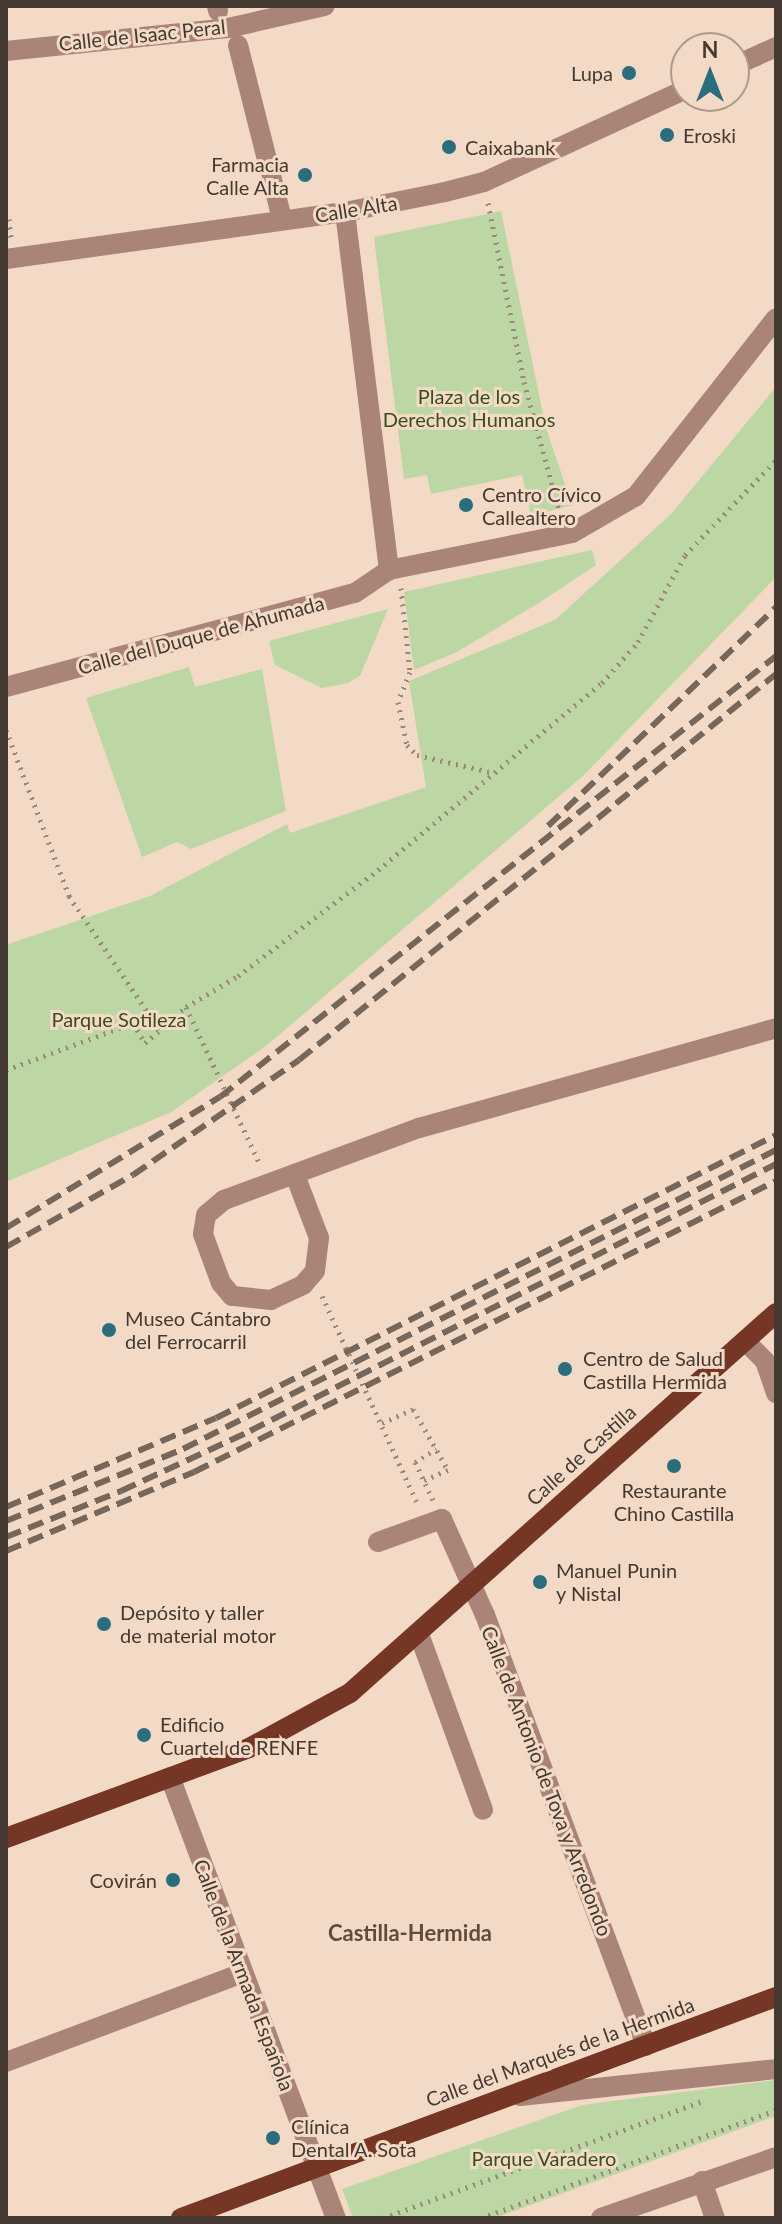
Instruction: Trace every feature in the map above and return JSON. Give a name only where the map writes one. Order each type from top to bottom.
[{"type":"main road","name":"Calle de Castilla","points":[[6,1838],[282,1734],[350,1693],[776,1313]]},
{"type":"main road","name":"Calle del Marqués de la Hermida","points":[[181,2218],[776,1997]]},
{"type":"street","name":"Calle de Isaac Peral","points":[[6,51],[228,28],[325,6]]},
{"type":"street","points":[[238,45],[282,219]]},
{"type":"street","points":[[750,59],[776,47]]},
{"type":"street","name":"Calle Alta","points":[[6,259],[345,212],[484,182],[670,96]]},
{"type":"street","points":[[345,212],[395,579],[572,533],[612,513],[649,483],[750,345],[776,318]]},
{"type":"street","name":"Calle del Duque de Ahumada","points":[[6,687],[355,593],[395,579]]},
{"type":"street","points":[[295,1175],[319,1238],[315,1271],[303,1285],[271,1300],[232,1296],[221,1283],[204,1240],[206,1215],[224,1200],[419,1128],[776,1028]]},
{"type":"street","points":[[745,1341],[765,1361],[776,1393]]},
{"type":"street","points":[[378,1542],[434,1522]]},
{"type":"street","name":"Calle de Antonio de Tova y Arredondo","points":[[434,1522],[485,1615],[646,2046]]},
{"type":"street","points":[[419,1634],[483,1810]]},
{"type":"street","name":"Calle de la Armada Española","points":[[170,1777],[336,2218]]},
{"type":"street","points":[[6,2062],[243,1973]]},
{"type":"street","points":[[505,2098],[776,2069]]},
{"type":"street","points":[[601,2218],[776,2157]]},
{"type":"street","points":[[702,2181],[715,2218]]},
{"type":"path","points":[[484,182],[545,466],[559,510]]},
{"type":"path","points":[[6,1070],[133,1023],[145,1043],[186,1007],[238,976],[378,870],[623,661],[685,555],[776,460]]},
{"type":"path","points":[[395,579],[410,672],[398,702],[407,745],[417,755],[491,773]]},
{"type":"path","points":[[6,730],[69,896],[159,1029]]},
{"type":"path","points":[[186,1007],[207,1051]]},
{"type":"path","points":[[434,1522],[382,1423],[413,1409],[436,1449],[448,1470],[423,1479],[415,1462],[436,1449]]},
{"type":"path","points":[[383,2218],[661,2112],[712,2099]]},
{"type":"path","points":[[481,2218],[776,2110]]},
{"type":"green space","name":"Plaza de los Derechos Humanos","points":[[501,211],[546,428],[568,493],[581,498],[581,503],[531,516],[522,475],[431,494],[427,475],[404,479],[374,237]]},
{"type":"green space","name":"Parque Sotileza","points":[[776,387],[776,577],[584,775],[266,1046],[171,1112],[6,1182],[6,945],[150,896],[287,824],[290,833],[426,787],[409,681],[555,620],[670,515]]},
{"type":"green space","points":[[592,550],[596,565],[455,653],[414,670],[404,592]]},
{"type":"green space","points":[[388,609],[360,676],[348,683],[322,688],[275,665],[269,641]]},
{"type":"green space","points":[[189,667],[195,687],[262,669],[286,811],[191,849],[177,842],[142,857],[86,698]]},
{"type":"green space","name":"Parque Varadero","points":[[776,2080],[776,2116],[495,2218],[353,2218],[342,2189],[582,2105]]},
{"type":"railway","points":[[548,826],[776,607]]},
{"type":"railway","points":[[6,1228],[220,1097],[776,656]]},
{"type":"railway","points":[[6,1247],[133,1175],[299,1060],[776,674]]},
{"type":"railway","points":[[6,1507],[216,1418],[776,1135]]},
{"type":"railway","points":[[6,1521],[183,1449],[776,1150]]},
{"type":"railway","points":[[6,1537],[121,1491],[250,1431],[776,1164]]},
{"type":"railway","points":[[6,1551],[194,1472],[776,1181]]},
{"type":"place","name":"Lupa","points":[[629,73]]},
{"type":"place","name":"Eroski","points":[[667,135]]},
{"type":"place","name":"Caixabank","points":[[449,147]]},
{"type":"place","name":"Farmacia Calle Alta","points":[[305,175]]},
{"type":"place","name":"Centro Cívico Callealtero","points":[[466,505]]},
{"type":"place","name":"Museo Cántabro del Ferrocarril","points":[[109,1330]]},
{"type":"place","name":"Centro de Salud Castilla Hermida","points":[[565,1369]]},
{"type":"place","name":"Restaurante Chino Castilla","points":[[674,1466]]},
{"type":"place","name":"Manuel Punin y Nistal","points":[[540,1582]]},
{"type":"place","name":"Depósito y taller de material motor","points":[[104,1624]]},
{"type":"place","name":"Edificio Cuartel de RENFE","points":[[144,1735]]},
{"type":"place","name":"Covirán","points":[[173,1880]]},
{"type":"place","name":"Clínica Dental A. Sota","points":[[273,2138]]},
{"type":"district","name":"Castilla-Hermida","points":[[410,1933]]}]
